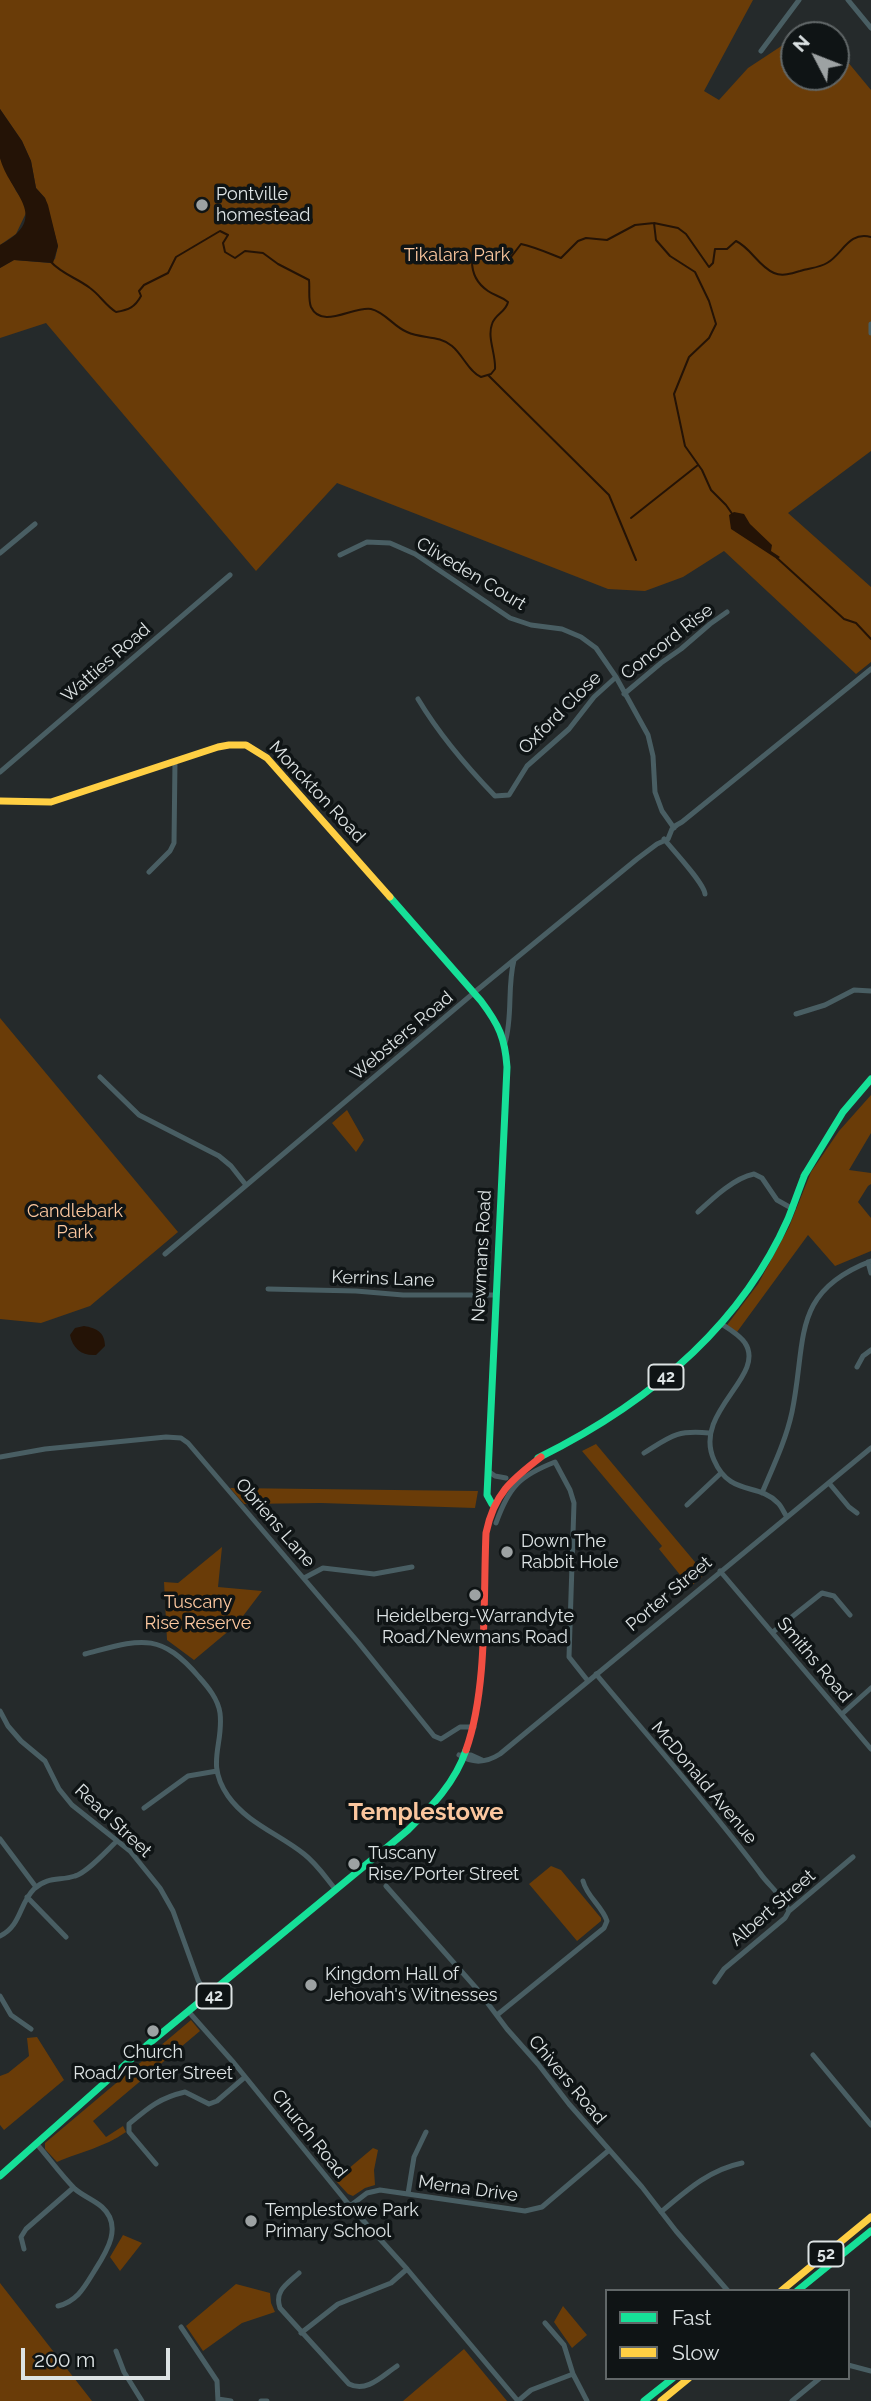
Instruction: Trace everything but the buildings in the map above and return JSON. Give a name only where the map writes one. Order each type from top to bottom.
[{"type":"main road","name":"Monckton Road","points":[[0,802],[51,802],[233,743],[247,745],[265,755],[475,993]]},
{"type":"main road","name":"Newmans Road","points":[[463,1756],[479,1696],[486,1533],[491,1502],[487,1496],[507,1067],[505,1043],[492,1017],[475,993]]},
{"type":"main road","name":"42","points":[[491,1502],[506,1478],[526,1464],[634,1405],[674,1370],[720,1323],[751,1284],[784,1230],[805,1174],[834,1126],[871,1079]]},
{"type":"main road","name":"42","points":[[834,1126],[871,1086]]},
{"type":"main road","name":"42","points":[[491,1502],[510,1480],[541,1457]]},
{"type":"main road","name":"42","points":[[36,2143],[208,1998],[286,1938],[336,1890],[408,1830],[449,1785],[463,1756]]},
{"type":"main road","points":[[0,2173],[36,2143]]},
{"type":"main road","name":"52","points":[[783,2289],[871,2217]]},
{"type":"main road","name":"52","points":[[799,2289],[871,2231]]},
{"type":"main road","points":[[644,2401],[670,2380]]},
{"type":"main road","points":[[662,2401],[688,2380]]},
{"type":"street","points":[[761,51],[799,0]]},
{"type":"street","points":[[848,0],[871,29]]},
{"type":"street","points":[[864,19],[871,14]]},
{"type":"street","points":[[776,32],[780,38]]},
{"type":"street","points":[[871,324],[871,333]]},
{"type":"street","points":[[0,553],[35,524]]},
{"type":"street","name":"Cliveden Court","points":[[340,555],[367,542],[390,542],[415,554],[510,618],[531,625],[562,629],[581,637],[596,648],[616,677],[648,735],[653,756],[656,798],[674,826]]},
{"type":"street","name":"Watties Road","points":[[0,772],[230,575]]},
{"type":"street","name":"Concord Rise","points":[[624,694],[727,612]]},
{"type":"street","name":"Websters Road","points":[[165,1254],[500,971],[663,841],[674,826],[871,669]]},
{"type":"street","name":"Oxford Close","points":[[418,699],[438,730],[468,767],[495,796],[503,797],[509,795],[527,766],[569,729],[594,697],[616,677]]},
{"type":"street","points":[[149,872],[170,851],[174,843],[175,761]]},
{"type":"street","points":[[663,841],[703,885],[705,894]]},
{"type":"street","name":"Newmans Road","points":[[505,1043],[509,1026],[510,974],[514,960]]},
{"type":"street","points":[[500,971],[510,974]]},
{"type":"street","points":[[796,1014],[854,990],[871,991]]},
{"type":"street","points":[[100,1077],[134,1111],[219,1156],[246,1185]]},
{"type":"street","points":[[698,1212],[718,1194],[754,1174],[762,1178],[774,1197],[791,1208]]},
{"type":"street","points":[[762,1493],[792,1414],[810,1311],[818,1296],[846,1271],[870,1262],[871,1273]]},
{"type":"street","name":"Kerrins Lane","points":[[268,1289],[403,1295],[496,1295]]},
{"type":"street","points":[[720,1323],[745,1343],[749,1355],[745,1372],[717,1413],[709,1433],[713,1458],[721,1472],[732,1483],[762,1493],[778,1503],[787,1517]]},
{"type":"street","points":[[857,1367],[863,1356],[871,1350]]},
{"type":"street","points":[[644,1453],[675,1434],[687,1431],[709,1433]]},
{"type":"street","name":"Obriens Lane","points":[[0,1457],[44,1449],[166,1437],[181,1438],[304,1578],[434,1736],[441,1739],[460,1727],[471,1727]]},
{"type":"street","name":"Porter Street","points":[[463,1756],[472,1762],[485,1761],[500,1754],[871,1448]]},
{"type":"street","points":[[496,1523],[506,1496],[513,1486],[555,1462],[574,1503],[569,1657],[588,1681]]},
{"type":"street","points":[[488,1471],[495,1476],[506,1478]]},
{"type":"street","points":[[687,1505],[721,1472]]},
{"type":"street","points":[[829,1483],[857,1513]]},
{"type":"street","points":[[304,1578],[323,1568],[374,1574],[412,1567]]},
{"type":"street","name":"Smiths Road","points":[[722,1570],[871,1749]]},
{"type":"street","points":[[774,1632],[822,1593],[834,1596],[850,1615]]},
{"type":"street","points":[[85,1654],[132,1642],[152,1642],[172,1650],[210,1689],[217,1702],[220,1715],[217,1771],[225,1792],[241,1812],[305,1855],[336,1890]]},
{"type":"street","name":"McDonald Avenue","points":[[596,1674],[723,1824],[789,1911]]},
{"type":"street","points":[[842,1714],[871,1688]]},
{"type":"street","name":"Read Street","points":[[0,1712],[21,1741],[45,1761],[59,1788],[72,1805],[141,1864],[167,1899],[208,1998]]},
{"type":"street","points":[[144,1808],[188,1776],[217,1771]]},
{"type":"street","points":[[0,1839],[36,1887]]},
{"type":"street","points":[[0,1936],[15,1924],[27,1897],[36,1887],[48,1880],[80,1873],[117,1841]]},
{"type":"street","name":"Albert Street","points":[[715,1982],[724,1969],[853,1857]]},
{"type":"street","points":[[497,2015],[604,1928],[607,1921],[605,1915],[586,1891],[583,1881]]},
{"type":"street","name":"Chivers Road","points":[[386,1886],[726,2289]]},
{"type":"street","points":[[27,1897],[66,1937]]},
{"type":"street","points":[[0,1996],[11,2015],[31,2029]]},
{"type":"street","name":"Church Road","points":[[190,2013],[518,2401]]},
{"type":"street","points":[[813,2055],[871,2125]]},
{"type":"street","points":[[156,2164],[129,2132],[129,2124],[160,2099],[184,2092],[209,2104],[217,2101],[245,2077]]},
{"type":"street","points":[[209,2104],[209,2115]]},
{"type":"street","points":[[408,2194],[414,2157],[426,2132]]},
{"type":"street","points":[[36,2143],[74,2188],[102,2207],[113,2227],[107,2251],[80,2294],[70,2303],[58,2306]]},
{"type":"street","name":"Merna Drive","points":[[351,2206],[367,2193],[380,2190],[525,2211],[534,2210],[542,2207],[608,2151]]},
{"type":"street","points":[[662,2212],[704,2177],[742,2163]]},
{"type":"street","points":[[24,2249],[21,2237],[26,2229],[74,2188]]},
{"type":"street","points":[[301,2333],[338,2304],[391,2283],[407,2269]]},
{"type":"street","points":[[299,2273],[279,2292],[277,2300],[280,2308],[349,2384],[356,2388],[365,2388],[397,2366]]},
{"type":"street","points":[[545,2323],[564,2345],[573,2374],[587,2401]]},
{"type":"street","points":[[181,2327],[217,2381],[218,2400],[231,2401]]},
{"type":"street","points":[[116,2351],[124,2372],[142,2401]]},
{"type":"street","points":[[850,2366],[871,2371]]},
{"type":"street","points":[[518,2401],[531,2390],[573,2374]]},
{"type":"street","points":[[792,2401],[818,2380]]},
{"type":"street","points":[[261,2401],[267,2401]]},
{"type":"green space","name":"Tikalara Park","points":[[0,0],[753,0],[704,91],[719,100],[748,68],[780,47],[780,91],[850,91],[850,65],[871,90],[871,451],[788,513],[871,587],[871,662],[856,674],[724,551],[683,577],[645,591],[608,589],[337,483],[256,571],[46,323],[0,338],[0,268],[14,260],[50,263],[55,259],[58,246],[45,198],[36,188],[31,161],[22,141],[0,109]]},
{"type":"green space","points":[[0,158],[25,204],[26,213],[16,234],[0,245]]},
{"type":"green space","name":"Candlebark Park","points":[[0,1018],[178,1232],[90,1306],[41,1323],[0,1319]]},
{"type":"green space","points":[[871,1095],[871,1133],[849,1170],[871,1173],[871,1184],[858,1202],[871,1218],[871,1251],[835,1266],[808,1235],[737,1332],[727,1325],[758,1284],[789,1227],[811,1172],[839,1131]]},
{"type":"green space","points":[[347,1110],[364,1140],[356,1152],[332,1123]]},
{"type":"green space","points":[[596,1444],[705,1574],[690,1587],[659,1549],[662,1546],[582,1451]]},
{"type":"green space","points":[[230,1488],[478,1491],[475,1508],[321,1503],[244,1504]]},
{"type":"green space","name":"Tuscany Rise Reserve","points":[[222,1547],[218,1587],[262,1591],[237,1624],[194,1660],[167,1640],[164,1582],[178,1583]]},
{"type":"green space","points":[[551,1866],[561,1870],[601,1918],[601,1921],[577,1941],[529,1884]]},
{"type":"green space","points":[[191,2020],[200,2031],[93,2121],[106,2137],[123,2126],[126,2132],[101,2146],[57,2162],[45,2149],[45,2143]]},
{"type":"green space","points":[[37,2037],[64,2080],[4,2130],[0,2125],[0,2076],[29,2056],[27,2038]]},
{"type":"green space","points":[[373,2148],[378,2150],[374,2170],[375,2185],[353,2196],[348,2194],[335,2180]]},
{"type":"green space","points":[[123,2235],[142,2243],[120,2271],[110,2257]]},
{"type":"green space","points":[[0,2283],[92,2401],[0,2401]]},
{"type":"green space","points":[[236,2284],[270,2293],[275,2312],[242,2323],[203,2351],[186,2326]]},
{"type":"green space","points":[[563,2306],[587,2335],[572,2348],[554,2322]]},
{"type":"green space","points":[[464,2349],[507,2401],[403,2401]]},
{"type":"shaded area","points":[[0,109],[22,141],[31,161],[36,188],[48,205],[58,246],[53,263],[14,260],[0,268],[0,245],[16,235],[24,225],[26,214],[0,158]]},
{"type":"shaded area","points":[[734,512],[744,514],[750,524],[772,545],[771,551],[780,557],[777,559],[731,529],[729,515]]},
{"type":"shaded area","points":[[84,1326],[102,1334],[105,1346],[96,1355],[82,1353],[71,1340],[70,1335],[75,1328]]},
{"type":"waterway","points":[[654,223],[656,240],[670,256],[695,272],[709,301],[716,324],[709,338],[689,357],[674,394],[685,446],[702,470],[711,490],[733,515]]},
{"type":"waterway","points":[[51,262],[90,288],[116,312],[136,303],[141,296],[139,291],[144,285],[168,273],[176,257],[220,231],[228,235],[223,243],[225,252],[235,258],[245,251],[263,253],[309,280],[310,304],[316,314],[330,317],[371,309],[407,332],[447,343],[481,377],[491,374],[495,369],[491,329],[493,321],[508,302],[488,291],[476,278],[472,256],[473,250],[478,247],[501,264],[508,261],[521,244],[561,258],[578,241],[586,238],[607,240],[635,225],[654,223],[678,228],[686,234],[709,267],[713,263],[715,249],[727,249],[736,241],[768,270],[784,275],[824,265],[851,240],[863,236],[871,237]]},
{"type":"waterway","points":[[488,375],[609,495],[636,560]]},
{"type":"waterway","points":[[631,518],[698,465]]},
{"type":"waterway","points":[[777,558],[844,619],[856,623],[871,639]]},
{"type":"traffic: fast","points":[[390,897],[481,1001],[497,1025],[505,1048],[507,1067],[487,1495],[492,1504]]},
{"type":"traffic: fast","points":[[804,1176],[843,1112],[871,1079]]},
{"type":"traffic: fast","points":[[538,1458],[577,1437],[650,1389],[684,1361],[715,1330],[743,1296],[767,1259],[788,1219],[805,1174]]},
{"type":"traffic: fast","points":[[0,2176],[146,2046],[408,1830],[449,1783],[466,1750]]},
{"type":"traffic: fast","points":[[799,2289],[871,2231]]},
{"type":"traffic: fast","points":[[644,2401],[670,2380]]},
{"type":"traffic: slow","points":[[0,801],[51,802],[218,747],[246,745],[267,758],[390,897]]},
{"type":"traffic: slow","points":[[783,2289],[871,2217]]},
{"type":"traffic: slow","points":[[661,2401],[687,2380]]},
{"type":"traffic: jam","points":[[466,1750],[473,1726],[481,1672],[486,1533],[489,1519],[505,1489],[541,1457]]},
{"type":"place","name":"Pontville homestead","points":[[202,205]]},
{"type":"place","name":"Down The Rabbit Hole","points":[[507,1552]]},
{"type":"place","name":"Heidelberg-Warrandyte Road/Newmans Road","points":[[475,1595]]},
{"type":"place","name":"Tuscany Rise/Porter Street","points":[[354,1864]]},
{"type":"place","name":"Kingdom Hall of Jehovah's Witnesses","points":[[311,1985]]},
{"type":"place","name":"Church Road/Porter Street","points":[[153,2031]]},
{"type":"place","name":"Templestowe Park Primary School","points":[[251,2221]]},
{"type":"district","name":"Templestowe","points":[[426,1813]]}]
